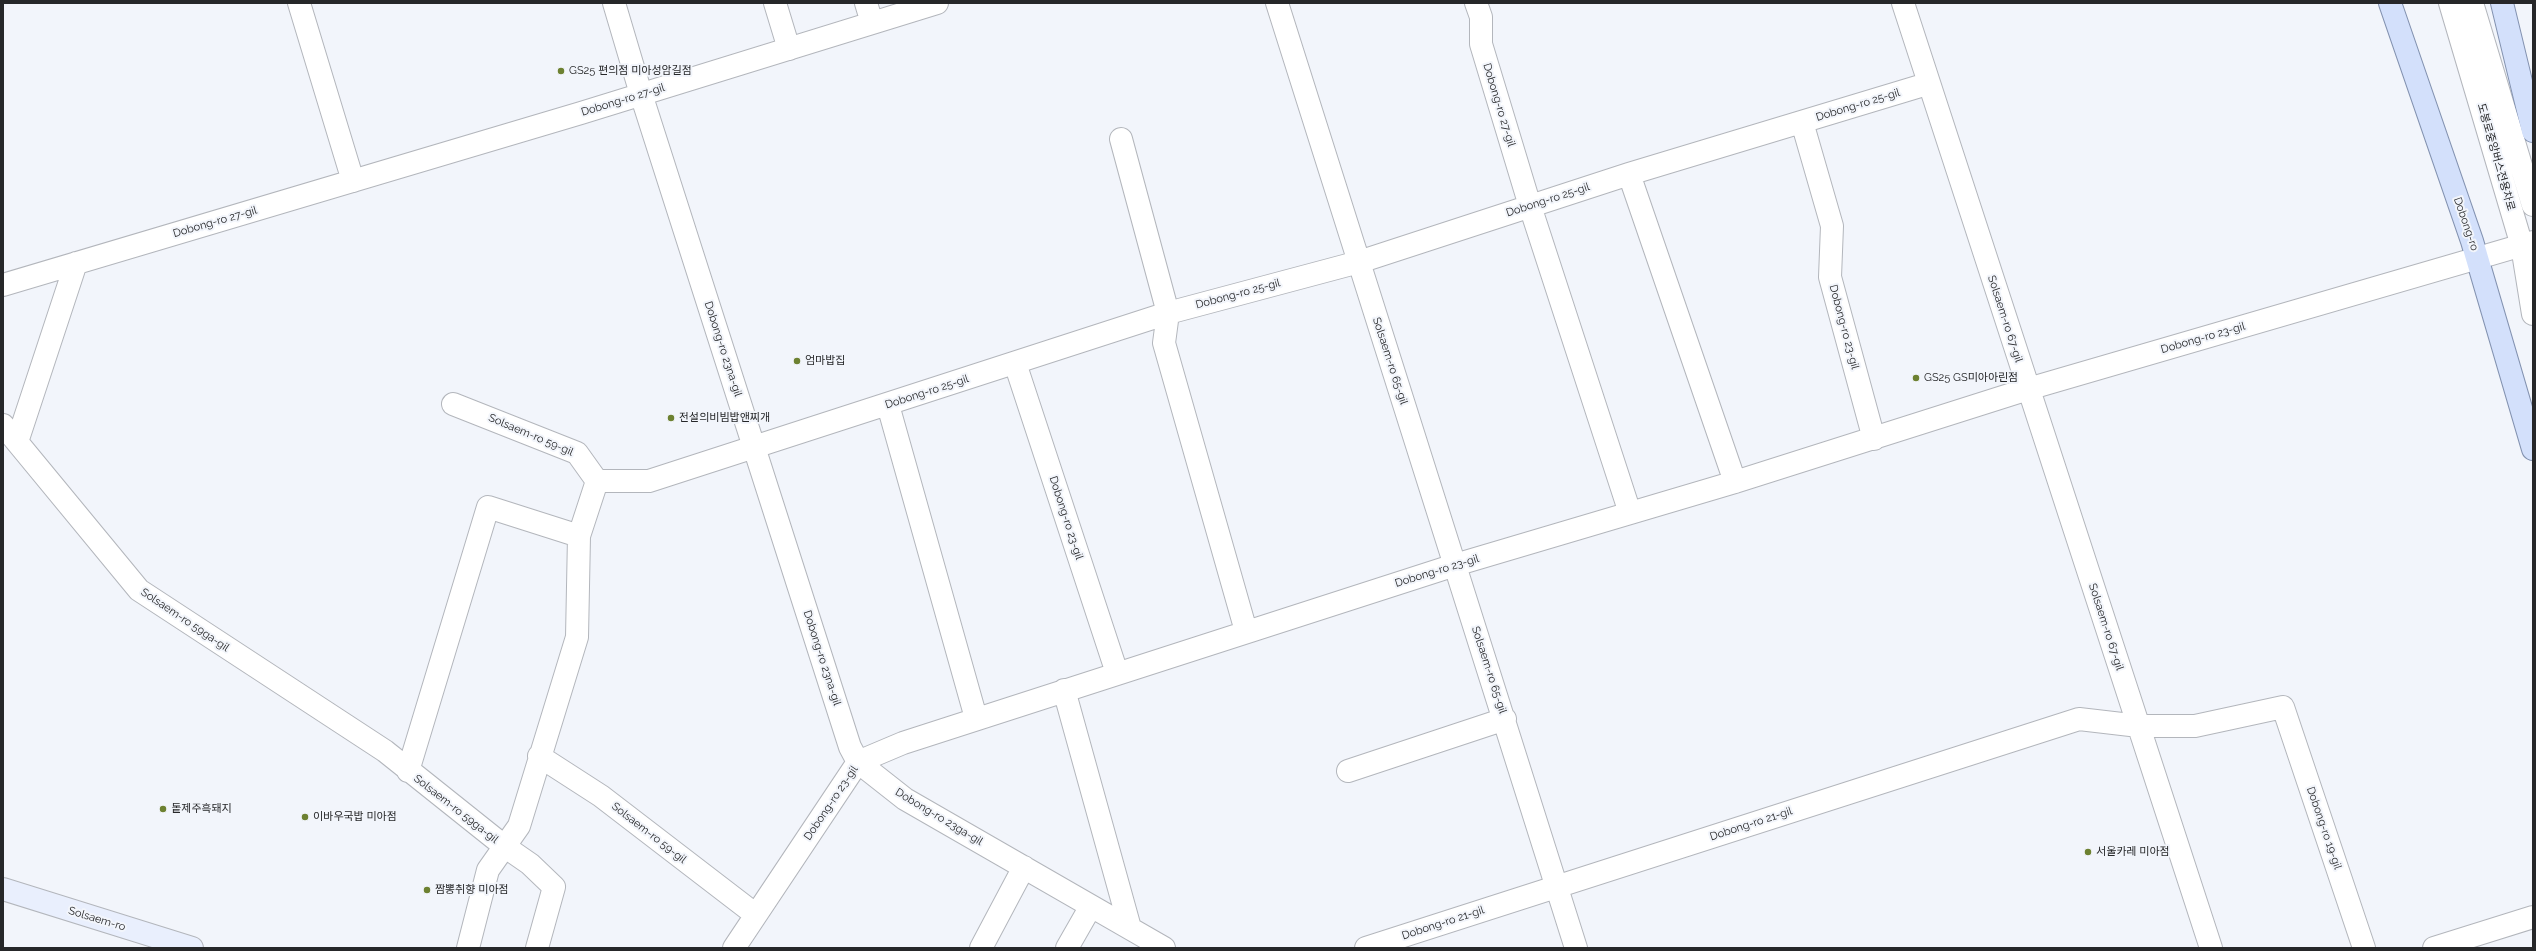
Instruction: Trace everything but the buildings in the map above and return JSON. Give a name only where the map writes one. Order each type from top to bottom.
[{"type":"main road","name":"Dobong-ro","points":[[2390,3],[2477,259],[2533,448]]},
{"type":"main road","points":[[2502,3],[2533,131]]},
{"type":"main road","name":"Solsaem-ro","points":[[3,889],[192,948]]},
{"type":"street","points":[[299,3],[354,181]]},
{"type":"street","name":"Dobong-ro 23na-gil","points":[[614,3],[641,94],[850,747],[858,762]]},
{"type":"street","points":[[775,3],[789,49]]},
{"type":"street","name":"Dobong-ro 27-gil","points":[[3,285],[354,181],[789,49],[869,13],[937,3]]},
{"type":"street","name":"Solsaem-ro 65-gil","points":[[1277,3],[1505,719],[1576,948]]},
{"type":"street","name":"Dobong-ro 27-gil","points":[[1476,3],[1481,17],[1481,44],[1530,206]]},
{"type":"street","name":"Solsaem-ro 67-gil","points":[[1903,3],[1928,84],[2211,948]]},
{"type":"street","name":"도봉로중앙버스전용차로","points":[[2450,3],[2527,244],[2533,314]]},
{"type":"street","points":[[2472,3],[2533,205]]},
{"type":"street","name":"Dobong-ro 25-gil","points":[[755,448],[1168,313],[1359,262],[1629,174],[1928,84]]},
{"type":"street","name":"Dobong-ro 23-gil","points":[[1802,122],[1832,226],[1830,277],[1874,439]]},
{"type":"street","points":[[1121,139],[1168,313],[1164,344],[1246,631]]},
{"type":"street","points":[[1629,174],[1735,482]]},
{"type":"street","points":[[1530,206],[1630,513]]},
{"type":"street","name":"Dobong-ro 23-gil","points":[[734,948],[858,762],[903,743],[976,718],[1455,564],[1735,482],[2028,389],[2527,244]]},
{"type":"street","points":[[17,442],[76,263]]},
{"type":"street","name":"Dobong-ro 23-gil","points":[[1015,363],[1117,673]]},
{"type":"street","name":"Solsaem-ro 59-gil","points":[[453,404],[576,453],[597,481]]},
{"type":"street","points":[[888,405],[976,718]]},
{"type":"street","name":"Solsaem-ro 59ga-gil","points":[[3,424],[138,590],[385,752],[504,846]]},
{"type":"street","points":[[468,948],[488,870],[519,826],[576,637],[579,536],[597,481],[649,481],[755,448]]},
{"type":"street","name":"Solsaem-ro 59ga-gil","points":[[408,771],[488,507],[579,536]]},
{"type":"street","points":[[1064,690],[1130,928]]},
{"type":"street","name":"Dobong-ro 19-gil","points":[[2139,726],[2194,726],[2283,707],[2364,948]]},
{"type":"street","name":"Solsaem-ro 65-gil","points":[[1348,771],[1505,719]]},
{"type":"street","name":"Dobong-ro 21-gil","points":[[1366,948],[1557,885],[2079,719],[2139,726]]},
{"type":"street","name":"Solsaem-ro 59-gil","points":[[539,756],[601,796],[756,915]]},
{"type":"street","name":"Dobong-ro 23ga-gil","points":[[858,762],[906,799],[1164,948]]},
{"type":"street","points":[[504,846],[530,864],[554,887],[537,948]]},
{"type":"street","points":[[981,948],[1024,868]]},
{"type":"street","points":[[1067,948],[1091,906]]},
{"type":"street","points":[[2434,948],[2533,917]]},
{"type":"place","name":"GS25 편의점 미아성암길점","points":[[561,71]]},
{"type":"place","name":"엄마밥집","points":[[797,361]]},
{"type":"place","name":"GS25 GS미아아린점","points":[[1916,378]]},
{"type":"place","name":"전설의비빔밥앤찌개","points":[[671,418]]},
{"type":"place","name":"돝제주흑돼지","points":[[163,809]]},
{"type":"place","name":"이바우국밥 미아점","points":[[305,817]]},
{"type":"place","name":"서울카레 미아점","points":[[2088,852]]},
{"type":"place","name":"짬뽕취향 미아점","points":[[427,890]]}]
